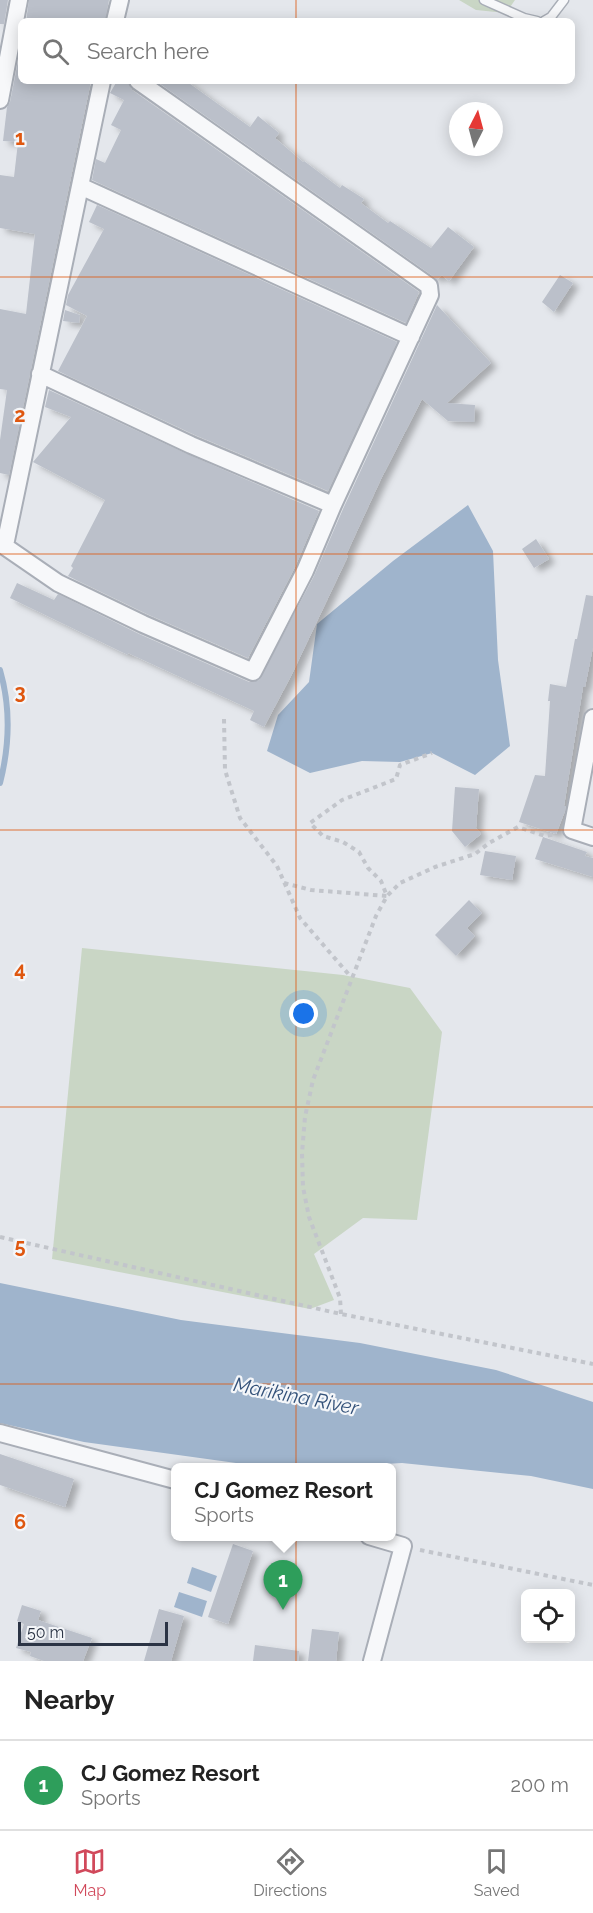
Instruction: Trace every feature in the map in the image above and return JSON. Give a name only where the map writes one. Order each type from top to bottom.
[{"type":"street","points":[[0,100],[19,0]]},
{"type":"street","points":[[116,18],[120,0]]},
{"type":"street","points":[[101,84],[3,544],[58,583],[143,624],[253,672],[304,571],[411,337],[430,295],[429,286],[142,84]]},
{"type":"street","points":[[80,186],[411,337]]},
{"type":"street","points":[[40,374],[191,445],[333,505]]},
{"type":"street","points":[[593,718],[572,830],[593,837]]},
{"type":"street","points":[[0,1434],[171,1479]]},
{"type":"street","points":[[372,1661],[404,1546],[386,1541]]},
{"type":"lane","points":[[484,0],[524,18]]},
{"type":"lane","points":[[549,18],[564,0]]},
{"type":"path","points":[[224,719],[225,770],[240,818],[277,866],[300,918],[351,977]]},
{"type":"path","points":[[387,896],[381,880],[368,868],[359,852],[343,842],[323,836],[310,823],[342,800],[396,779],[400,765],[432,753]]},
{"type":"path","points":[[341,1314],[340,1298],[309,1217],[303,1187],[302,1153],[305,1117],[313,1080],[376,916],[387,896],[400,883],[435,867],[475,854],[489,843],[518,827],[545,836],[572,830]]},
{"type":"path","points":[[284,883],[311,890],[387,896]]},
{"type":"path","points":[[0,1237],[341,1314],[593,1364]]},
{"type":"path","points":[[404,1546],[593,1585]]},
{"type":"green space","points":[[459,0],[515,0],[506,13],[476,10]]},
{"type":"green space","points":[[82,948],[343,975],[410,988],[442,1032],[417,1220],[363,1218],[314,1254],[334,1300],[310,1309],[52,1259]]},
{"type":"water","points":[[468,505],[493,551],[498,660],[510,746],[475,775],[432,753],[400,762],[362,761],[310,773],[267,751],[278,715],[309,682],[317,624],[393,561]]},
{"type":"water","name":"Marikina River","points":[[0,1283],[181,1320],[360,1343],[496,1370],[593,1402],[593,1489],[531,1476],[402,1463],[237,1463],[84,1442],[0,1423]]},
{"type":"water","points":[[192,1567],[217,1576],[211,1592],[187,1583]]},
{"type":"water","points":[[179,1592],[207,1601],[202,1617],[174,1607]]},
{"type":"building","points":[[0,0],[8,0],[4,24],[0,24]]},
{"type":"building","points":[[29,0],[109,0],[106,18],[26,18]]},
{"type":"building","points":[[18,61],[18,84],[90,84],[9,475],[0,473],[0,440],[7,390],[0,389],[0,309],[26,314],[35,234],[0,228],[0,175],[14,177],[18,142],[3,141],[7,107]]},
{"type":"building","points":[[115,84],[129,84],[132,90],[419,292],[406,323],[92,180],[96,159],[105,163],[121,130],[111,125],[124,100],[110,93]]},
{"type":"building","points":[[160,84],[190,84],[250,127],[258,116],[279,133],[275,138],[303,162],[340,188],[342,185],[364,199],[361,203],[388,223],[390,221],[431,248],[448,227],[474,247],[449,281],[442,275],[437,279]]},
{"type":"building","points":[[97,205],[397,342],[328,491],[195,435],[58,371],[87,316],[66,305],[68,295],[104,229],[89,222]]},
{"type":"building","points":[[560,275],[573,283],[554,312],[542,302]]},
{"type":"building","points":[[437,305],[491,363],[447,403],[475,405],[474,422],[448,421],[422,399],[381,479],[346,555],[348,556],[264,727],[250,720],[254,711],[128,653],[128,655],[10,598],[17,583],[54,600],[58,594],[139,634],[249,682],[259,680],[314,576]]},
{"type":"building","points":[[65,310],[80,315],[79,323],[63,321]]},
{"type":"building","points":[[49,390],[187,454],[319,511],[295,567],[248,658],[147,614],[68,576],[105,500],[33,462],[71,417],[45,407]]},
{"type":"building","points":[[536,539],[549,559],[534,568],[522,549]]},
{"type":"building","points":[[586,595],[593,596],[593,647],[585,687],[583,687],[564,806],[566,806],[556,834],[519,822],[535,775],[545,776],[550,684],[566,687]]},
{"type":"building","points":[[455,787],[479,789],[476,828],[481,834],[465,847],[452,831]]},
{"type":"building","points":[[543,837],[587,852],[585,856],[593,858],[593,877],[535,859]]},
{"type":"building","points":[[485,851],[516,856],[512,880],[480,875]]},
{"type":"building","points":[[469,900],[482,913],[467,928],[475,936],[456,956],[435,935]]},
{"type":"building","points":[[0,1454],[74,1479],[65,1507],[0,1485]]},
{"type":"building","points":[[233,1544],[253,1551],[228,1624],[208,1617]]},
{"type":"building","points":[[22,1605],[41,1611],[38,1620],[92,1638],[83,1661],[44,1661],[30,1656],[31,1652],[16,1648],[24,1624],[17,1621]]},
{"type":"building","points":[[159,1609],[184,1616],[171,1661],[144,1661]]},
{"type":"building","points":[[312,1629],[339,1632],[336,1661],[308,1661]]},
{"type":"building","points":[[255,1645],[299,1651],[298,1661],[253,1661]]},
{"type":"waterway","points":[[0,670],[4,684],[8,726],[6,754],[0,783]]},
{"type":"place","name":"CJ Gomez Resort","points":[[283,1610]]}]
